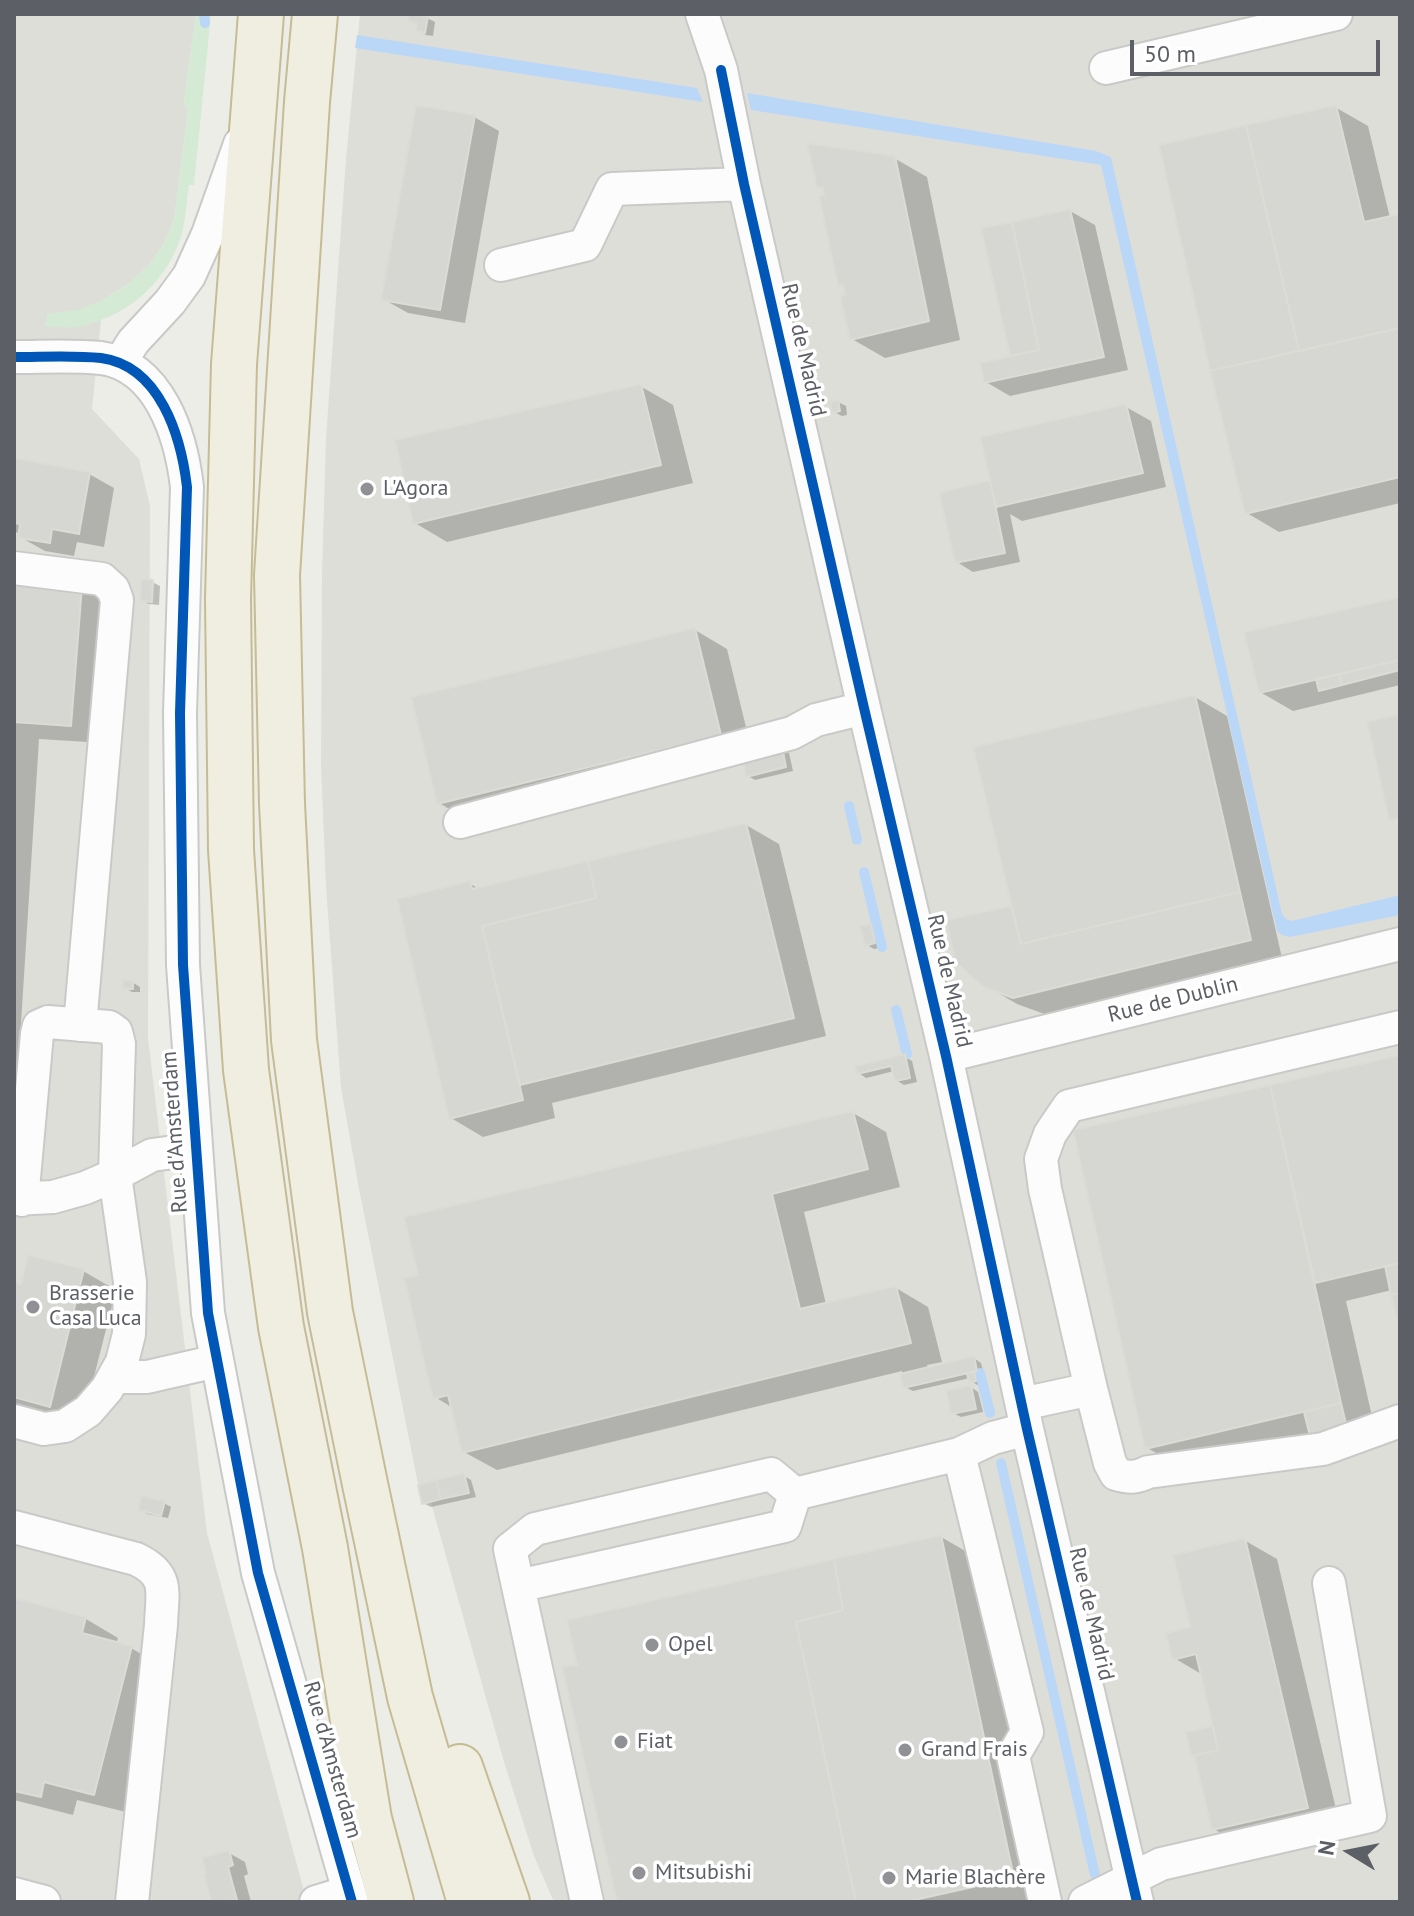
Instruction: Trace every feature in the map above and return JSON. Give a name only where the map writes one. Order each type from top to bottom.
[{"type":"highway","points":[[261,14],[233,380],[228,599],[231,850],[246,1070],[281,1327],[325,1548],[369,1819],[364,1899]]},
{"type":"highway","points":[[315,14],[277,575],[282,804],[294,1040],[330,1312],[365,1484],[410,1697],[470,1902]]},
{"type":"highway","points":[[365,1484],[507,1902]]},
{"type":"highway","points":[[325,1548],[372,1736],[419,1902]]},
{"type":"street","name":"Rue de Madrid","points":[[702,14],[721,70],[744,184],[946,1056],[1024,1416],[1134,1891]]},
{"type":"street","points":[[1106,68],[1336,14]]},
{"type":"street","points":[[14,357],[101,358],[120,363],[133,342],[189,276],[208,234],[252,109]]},
{"type":"street","points":[[501,265],[585,245],[612,189],[744,184]]},
{"type":"street","name":"Rue d'Amsterdam","points":[[120,363],[141,376],[166,410],[184,459],[187,487],[180,713],[183,965],[208,1313],[258,1573],[364,1899]]},
{"type":"street","points":[[14,568],[102,579],[113,589],[117,600],[80,1025]]},
{"type":"street","points":[[460,822],[792,733],[816,720],[864,708]]},
{"type":"street","name":"Rue de Dublin","points":[[946,1056],[1400,944]]},
{"type":"street","points":[[14,1421],[44,1429],[65,1426],[88,1411],[107,1389],[122,1362],[129,1334],[130,1282],[115,1175],[119,1044],[116,1032],[109,1027],[48,1022],[39,1026],[18,1199],[53,1197],[85,1188],[115,1175],[152,1155],[196,1149]]},
{"type":"street","points":[[1400,1027],[1069,1106],[1050,1134],[1041,1159],[1045,1189],[1091,1389],[1110,1463],[1116,1474],[1137,1478],[1148,1472],[1323,1449],[1400,1421]]},
{"type":"street","points":[[114,1377],[147,1377],[217,1361]]},
{"type":"street","points":[[795,1494],[959,1454],[993,1438],[1024,1416],[1091,1389]]},
{"type":"street","points":[[959,1454],[1027,1732],[1013,1756],[1045,1902]]},
{"type":"street","points":[[587,1902],[510,1549],[535,1529],[771,1474],[795,1494]]},
{"type":"street","points":[[518,1586],[785,1526],[795,1494]]},
{"type":"street","points":[[14,1527],[136,1559],[151,1566],[162,1581],[161,1625],[132,1902]]},
{"type":"street","points":[[1085,1902],[1134,1891],[1161,1864],[1370,1816],[1329,1583]]},
{"type":"street","points":[[14,1894],[44,1902]]},
{"type":"street","points":[[316,1902],[364,1899]]},
{"type":"shaded area","points":[[14,14],[196,14],[184,102],[188,110],[174,220],[150,264],[128,284],[103,300],[92,409],[139,459],[150,506],[148,1038],[207,1533],[307,1902],[14,1902]]},
{"type":"shaded area","points":[[360,14],[1400,14],[1400,1902],[554,1902],[534,1856],[504,1762],[431,1503],[422,1504],[341,1088],[326,887],[321,764],[322,574],[326,438]]},
{"type":"green space","points":[[196,14],[211,14],[194,185],[189,185],[185,220],[173,256],[153,285],[126,308],[94,323],[76,327],[45,326],[47,314],[78,310],[103,300],[128,284],[150,264],[164,243],[174,220],[188,111],[184,102]]},
{"type":"water","points":[[357,35],[697,88],[703,102],[355,48]]},
{"type":"water","points":[[747,93],[1096,151],[1111,157],[1282,914],[1292,921],[1400,895],[1400,915],[1290,937],[1277,931],[1101,165],[751,110]]},
{"type":"building","points":[[409,14],[428,16],[425,33],[416,31],[417,23],[408,21]]},
{"type":"building","points":[[416,105],[475,115],[440,310],[381,300]]},
{"type":"building","points":[[1336,105],[1364,222],[1400,214],[1400,328],[1299,351],[1246,125]]},
{"type":"building","points":[[1246,125],[1299,351],[1210,371],[1159,145]]},
{"type":"building","points":[[807,143],[895,156],[929,321],[850,340],[840,296],[845,295],[843,285],[838,286],[819,196],[824,195],[823,187],[817,188]]},
{"type":"building","points":[[1070,209],[1104,357],[984,383],[980,363],[1039,350],[1012,222]]},
{"type":"building","points":[[1012,222],[1039,350],[1010,356],[981,228]]},
{"type":"building","points":[[1400,328],[1400,477],[1245,514],[1210,371]]},
{"type":"building","points":[[641,384],[661,465],[413,524],[395,440]]},
{"type":"building","points":[[838,400],[840,411],[832,413],[830,401]]},
{"type":"building","points":[[1126,404],[1143,473],[996,507],[980,437]]},
{"type":"building","points":[[14,458],[90,472],[79,534],[52,529],[50,543],[18,538],[20,524],[14,523]]},
{"type":"building","points":[[990,480],[1005,553],[955,563],[939,493]]},
{"type":"building","points":[[141,579],[153,580],[152,602],[140,601]]},
{"type":"building","points":[[14,582],[82,586],[71,726],[14,722]]},
{"type":"building","points":[[1400,597],[1400,660],[1259,693],[1244,632]]},
{"type":"building","points":[[695,628],[721,735],[437,804],[411,697]]},
{"type":"building","points":[[1400,660],[1400,670],[1342,685],[1339,674]]},
{"type":"building","points":[[1339,674],[1342,685],[1319,691],[1316,679]]},
{"type":"building","points":[[1195,695],[1240,892],[1021,944],[973,747]]},
{"type":"building","points":[[1400,714],[1400,818],[1389,820],[1367,722]]},
{"type":"building","points":[[782,747],[786,767],[746,777],[742,756]]},
{"type":"building","points":[[746,823],[794,1018],[520,1085],[482,926],[596,898],[588,861]]},
{"type":"building","points":[[588,861],[596,898],[482,926],[523,1100],[449,1119],[397,899],[470,881],[472,889]]},
{"type":"building","points":[[1240,892],[1251,940],[1013,998],[982,986],[956,962],[946,920],[1011,906],[1021,944]]},
{"type":"building","points":[[871,924],[875,943],[865,946],[860,926]]},
{"type":"building","points":[[122,980],[133,980],[133,989],[123,989]]},
{"type":"building","points":[[905,1054],[910,1078],[895,1081],[891,1066],[857,1074],[855,1066]]},
{"type":"building","points":[[1400,1055],[1400,1263],[1315,1283],[1270,1085]]},
{"type":"building","points":[[1270,1085],[1341,1403],[1145,1449],[1073,1130]]},
{"type":"building","points":[[853,1111],[868,1169],[772,1194],[800,1309],[896,1286],[911,1343],[462,1453],[448,1395],[433,1399],[404,1278],[418,1275],[404,1217]]},
{"type":"building","points":[[28,1255],[84,1269],[50,1407],[14,1397],[14,1282],[21,1284]]},
{"type":"building","points":[[1400,1263],[1400,1293],[1391,1295],[1385,1266]]},
{"type":"building","points":[[1400,1293],[1400,1333],[1391,1295]]},
{"type":"building","points":[[974,1356],[977,1371],[903,1388],[900,1374]]},
{"type":"building","points":[[974,1371],[976,1381],[969,1383],[967,1373]]},
{"type":"building","points":[[971,1385],[976,1409],[951,1414],[946,1391]]},
{"type":"building","points":[[1341,1403],[1347,1428],[1310,1436],[1304,1412]]},
{"type":"building","points":[[464,1473],[469,1493],[441,1499],[436,1480]]},
{"type":"building","points":[[436,1480],[441,1499],[422,1504],[418,1485]]},
{"type":"building","points":[[141,1496],[165,1501],[161,1516],[138,1510]]},
{"type":"building","name":"Grand Frais","points":[[941,1535],[1014,1878],[905,1902],[856,1902],[796,1622],[843,1610],[834,1559]]},
{"type":"building","points":[[1245,1538],[1308,1808],[1212,1830],[1194,1755],[1218,1750],[1196,1654],[1172,1660],[1166,1633],[1190,1627],[1173,1555]]},
{"type":"building","points":[[834,1559],[843,1610],[796,1622],[856,1902],[617,1902],[562,1667],[577,1665],[567,1620]]},
{"type":"building","points":[[14,1598],[86,1617],[82,1633],[132,1646],[94,1795],[44,1782],[41,1797],[14,1791]]},
{"type":"building","points":[[1213,1726],[1218,1750],[1191,1756],[1186,1732]]},
{"type":"building","points":[[229,1850],[233,1865],[228,1867],[237,1900],[211,1902],[202,1858]]},
{"type":"waterway","points":[[204,14],[205,23]]},
{"type":"waterway","points":[[849,806],[857,840]]},
{"type":"waterway","points":[[864,872],[882,947]]},
{"type":"waterway","points":[[896,1010],[907,1054]]},
{"type":"waterway","points":[[980,1373],[990,1413]]},
{"type":"waterway","points":[[1001,1463],[1095,1875]]},
{"type":"cycle path","points":[[721,70],[744,184],[946,1056],[1027,1429],[1137,1902]]},
{"type":"cycle path","points":[[14,357],[101,358],[121,364],[138,374],[164,406],[184,467],[187,487],[180,713],[183,965],[208,1313],[258,1573],[352,1902]]},
{"type":"place","name":"L'Agora","points":[[367,489]]},
{"type":"place","name":"Brasserie Casa Luca","points":[[33,1307]]},
{"type":"place","name":"Opel","points":[[652,1645]]},
{"type":"place","name":"Fiat","points":[[621,1742]]},
{"type":"place","name":"Grand Frais","points":[[905,1750]]},
{"type":"place","name":"Mitsubishi","points":[[639,1873]]},
{"type":"place","name":"Marie Blachère","points":[[889,1878]]}]
